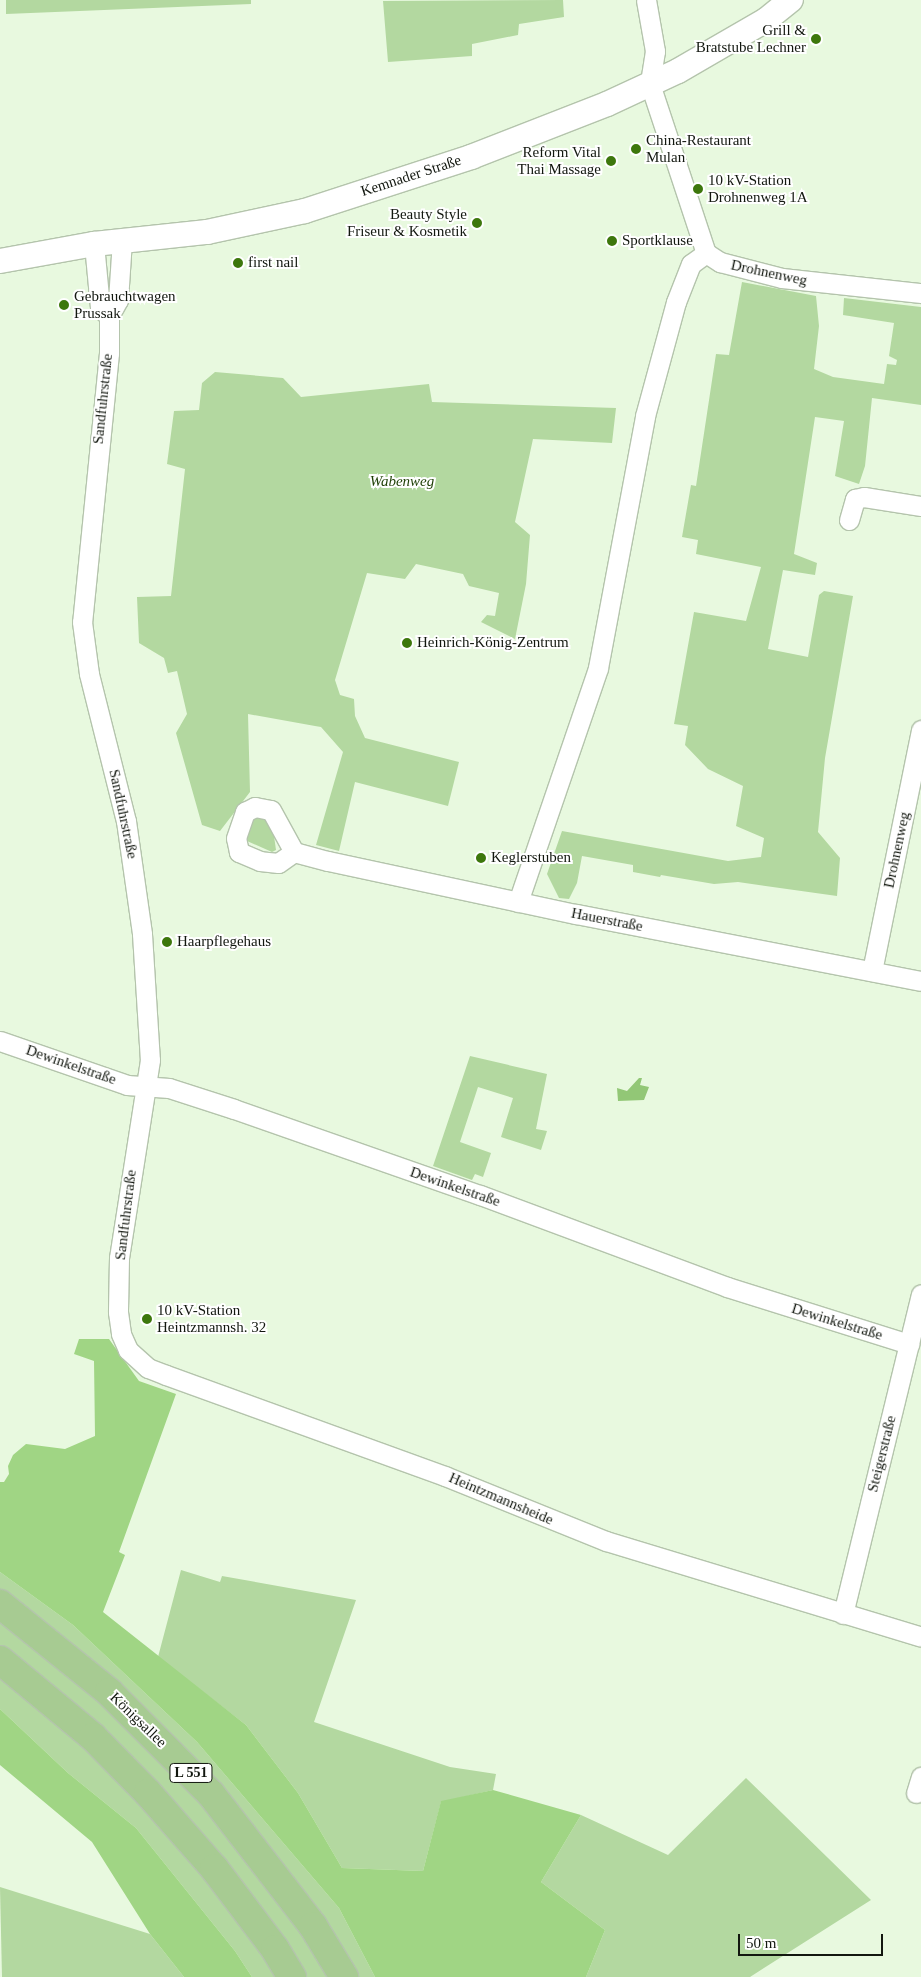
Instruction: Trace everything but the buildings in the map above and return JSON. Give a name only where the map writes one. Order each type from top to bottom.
[{"type":"main road","name":"Königsallee","points":[[0,1604],[109,1692],[211,1794],[313,1926],[344,1977]]},
{"type":"main road","name":"L 551","points":[[0,1660],[93,1737],[148,1793],[214,1868],[275,1948],[292,1977]]},
{"type":"street","points":[[518,902],[598,668],[645,416],[676,302],[692,264],[706,253],[650,84],[655,51],[646,0]]},
{"type":"street","name":"Kemnader Straße","points":[[0,262],[94,244],[207,232],[310,210],[471,157],[650,84],[715,52],[791,0]]},
{"type":"street","name":"Sandfuhrstraße","points":[[118,1312],[119,1258],[150,1060],[139,901],[126,821],[89,674],[82,622],[109,352],[109,316],[118,300],[122,240]]},
{"type":"street","name":"Sandfuhrstraße","points":[[94,244],[100,308],[109,316]]},
{"type":"street","name":"Drohnenweg","points":[[706,253],[720,262],[782,278],[921,293]]},
{"type":"street","points":[[849,520],[855,499],[864,497],[921,506]]},
{"type":"street","name":"Drohnenweg","points":[[872,971],[921,730]]},
{"type":"street","name":"Hauerstraße","points":[[294,852],[518,902],[921,981]]},
{"type":"street","name":"Dewinkelstraße","points":[[0,1041],[128,1085],[170,1088],[234,1109],[489,1198],[727,1287],[909,1344]]},
{"type":"street","name":"Steigerstraße","points":[[843,1614],[921,1294]]},
{"type":"street","name":"Heintzmannsheide","points":[[118,1312],[121,1334],[128,1350],[148,1368],[445,1476],[606,1541],[921,1637]]},
{"type":"green space","points":[[6,0],[251,0],[251,4],[6,14]]},
{"type":"green space","points":[[563,0],[564,17],[519,24],[518,35],[472,44],[472,56],[388,62],[383,1]]},
{"type":"green space","points":[[742,282],[816,296],[819,326],[814,369],[833,377],[884,384],[887,364],[896,365],[897,360],[889,356],[894,323],[843,315],[844,298],[921,307],[921,405],[872,398],[865,466],[859,484],[835,476],[844,421],[815,417],[794,554],[817,563],[815,575],[783,570],[768,649],[808,657],[819,595],[824,591],[853,596],[825,758],[818,832],[840,858],[837,896],[738,882],[714,884],[661,875],[660,877],[633,872],[633,865],[582,856],[577,883],[569,899],[559,898],[547,874],[562,831],[728,861],[761,857],[764,838],[736,826],[743,786],[708,769],[685,745],[688,726],[674,724],[694,612],[746,621],[761,567],[696,554],[698,540],[682,537],[691,485],[696,486],[716,354],[729,355]]},
{"type":"green space","name":"Wabenweg","points":[[215,372],[283,378],[301,397],[429,384],[432,402],[616,408],[612,443],[533,439],[515,522],[530,535],[526,584],[515,639],[481,622],[487,615],[495,616],[499,593],[469,586],[463,574],[416,564],[405,579],[367,573],[335,680],[340,695],[354,699],[355,716],[365,738],[459,762],[448,806],[355,782],[339,851],[316,845],[343,752],[321,727],[248,714],[250,792],[220,831],[202,825],[176,733],[187,714],[177,671],[168,673],[164,658],[139,643],[137,597],[171,596],[185,469],[167,464],[174,411],[199,410],[202,383]]},
{"type":"green space","points":[[255,815],[267,818],[274,836],[276,850],[272,852],[247,841],[251,820]]},
{"type":"green space","points":[[470,1056],[547,1074],[536,1129],[547,1131],[541,1150],[501,1137],[513,1098],[478,1087],[460,1142],[491,1153],[483,1177],[475,1174],[472,1180],[433,1166]]},
{"type":"green space","points":[[181,1570],[220,1582],[222,1576],[356,1600],[314,1722],[450,1767],[496,1774],[493,1790],[441,1802],[423,1871],[342,1868],[298,1793],[246,1725],[158,1657]]},
{"type":"green space","points":[[0,1572],[73,1625],[197,1742],[339,1908],[375,1977],[252,1977],[235,1951],[136,1828],[68,1773],[0,1709]]},
{"type":"green space","points":[[746,1778],[871,1900],[750,1977],[586,1977],[605,1930],[541,1882],[581,1815],[668,1855]]},
{"type":"green space","points":[[0,1887],[150,1934],[184,1977],[2,1977]]},
{"type":"shaded area","points":[[639,1078],[642,1078],[640,1085],[649,1087],[644,1100],[618,1101],[617,1088],[627,1091]]},
{"type":"shaded area","points":[[79,1339],[109,1339],[139,1381],[176,1394],[119,1552],[125,1555],[103,1612],[246,1725],[298,1793],[342,1868],[423,1871],[441,1801],[493,1790],[581,1815],[541,1882],[605,1930],[586,1977],[375,1977],[339,1908],[197,1742],[73,1625],[0,1572],[0,1482],[4,1482],[9,1474],[8,1466],[13,1455],[26,1444],[65,1449],[95,1436],[94,1361],[74,1354]]},
{"type":"shaded area","points":[[0,1709],[68,1773],[136,1828],[235,1951],[252,1977],[184,1977],[150,1934],[92,1842],[0,1765]]},
{"type":"place","name":"Grill & Bratstube Lechner","points":[[816,39]]},
{"type":"place","name":"China-Restaurant Mulan","points":[[636,149]]},
{"type":"place","name":"Reform Vital Thai Massage","points":[[611,161]]},
{"type":"place","name":"10 kV-Station Drohnenweg 1A","points":[[698,189]]},
{"type":"place","name":"Beauty Style Friseur & Kosmetik","points":[[477,223]]},
{"type":"place","name":"Sportklause","points":[[612,241]]},
{"type":"place","name":"first nail","points":[[238,263]]},
{"type":"place","name":"Gebrauchtwagen Prussak","points":[[64,305]]},
{"type":"place","name":"Heinrich-König-Zentrum","points":[[407,643]]},
{"type":"place","name":"Keglerstuben","points":[[481,858]]},
{"type":"place","name":"Haarpflegehaus","points":[[167,942]]},
{"type":"place","name":"10 kV-Station Heintzmannsh. 32","points":[[147,1319]]}]
